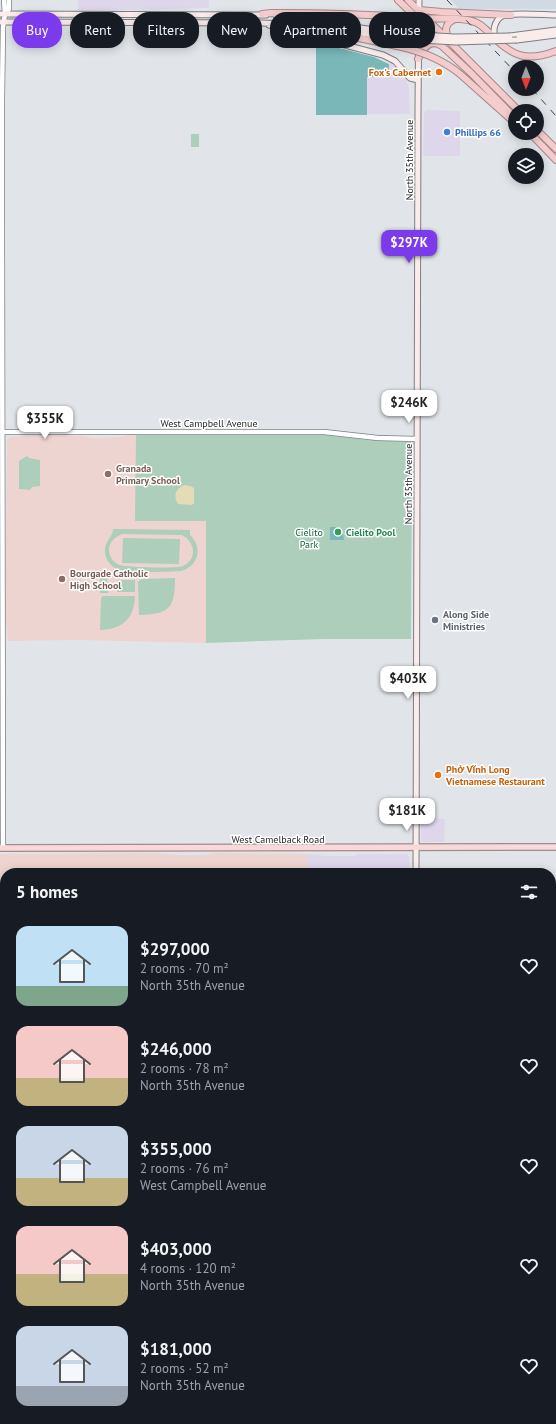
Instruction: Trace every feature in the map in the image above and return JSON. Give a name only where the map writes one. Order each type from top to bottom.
[{"type":"highway","points":[[398,0],[410,12]]},
{"type":"highway","points":[[398,0],[400,5],[399,12]]},
{"type":"highway","points":[[408,0],[419,10]]},
{"type":"highway","points":[[414,12],[419,10],[511,15]]},
{"type":"highway","points":[[262,14],[305,13],[369,15]]},
{"type":"highway","points":[[435,18],[472,21],[479,24],[510,52],[524,57],[538,57],[556,51]]},
{"type":"highway","points":[[452,44],[447,35],[446,27],[451,21],[456,19]]},
{"type":"highway","points":[[435,26],[512,104]]},
{"type":"highway","points":[[361,38],[402,47],[429,55],[447,64],[508,117]]},
{"type":"highway","points":[[435,38],[508,111]]},
{"type":"highway","points":[[418,59],[424,48],[429,44],[434,43],[442,46]]},
{"type":"highway","points":[[480,82],[485,77]]},
{"type":"highway","points":[[544,137],[556,149]]},
{"type":"highway","points":[[537,140],[556,160]]},
{"type":"highway","points":[[547,151],[556,149]]},
{"type":"main road","name":"North 35th Avenue","points":[[419,0],[419,10]]},
{"type":"main road","points":[[3,14],[207,14]]},
{"type":"main road","points":[[262,14],[299,17],[369,29]]},
{"type":"main road","points":[[496,40],[494,34],[496,23],[502,16],[556,15]]},
{"type":"main road","points":[[2,22],[207,22]]},
{"type":"main road","points":[[262,22],[270,22]]},
{"type":"main road","points":[[262,22],[383,55],[395,61],[410,78],[418,80]]},
{"type":"main road","points":[[435,37],[510,36],[556,30]]},
{"type":"main road","points":[[435,40],[456,42],[517,40],[556,35]]},
{"type":"main road","name":"North 35th Avenue","points":[[416,868],[418,48]]},
{"type":"main road","name":"West Camelback Road","points":[[1,848],[556,847]]},
{"type":"street","points":[[1,848],[2,22],[4,0]]},
{"type":"street","points":[[3,14],[9,9],[9,0]]},
{"type":"street","name":"West Campbell Avenue","points":[[1,432],[324,432],[378,438],[417,438]]},
{"type":"shaded area","points":[[78,0],[209,0],[209,8],[78,11]]},
{"type":"shaded area","points":[[451,0],[556,0],[556,9],[459,9]]},
{"type":"shaded area","points":[[390,60],[400,68],[405,76],[409,89],[410,114],[367,114],[367,77],[373,71],[388,71]]},
{"type":"shaded area","points":[[426,110],[460,111],[460,156],[423,156],[424,113]]},
{"type":"shaded area","points":[[37,435],[83,436],[93,438],[136,435],[136,520],[206,521],[206,643],[78,640],[8,641],[5,613],[7,440],[10,437]]},
{"type":"shaded area","points":[[421,818],[445,819],[444,842],[421,841]]},
{"type":"shaded area","points":[[0,854],[307,854],[307,868],[0,868]]},
{"type":"shaded area","points":[[307,854],[354,856],[357,854],[407,854],[409,857],[410,868],[307,868]]},
{"type":"green space","points":[[191,134],[199,134],[199,147],[191,147]]},
{"type":"green space","name":"Cielito Park","points":[[136,435],[325,435],[368,440],[411,442],[411,639],[324,639],[206,643],[206,521],[135,521]]},
{"type":"green space","points":[[27,456],[29,458],[40,460],[40,486],[32,487],[30,490],[19,489],[19,461]]},
{"type":"green space","points":[[113,529],[190,530],[190,535],[197,545],[197,556],[192,565],[181,571],[140,572],[119,570],[109,563],[105,554],[106,545],[113,532]],"holes":[[[122,534],[182,535],[190,542],[193,555],[188,563],[179,567],[161,568],[123,566],[119,565],[112,559],[109,550],[111,542]]]},
{"type":"green space","points":[[123,538],[180,539],[179,564],[122,563]]},
{"type":"green space","points":[[100,578],[107,578],[108,593],[100,593]]},
{"type":"green space","points":[[175,578],[174,597],[168,608],[157,613],[139,615],[138,582],[141,579]]},
{"type":"green space","points":[[117,580],[135,580],[135,592],[117,592]]},
{"type":"green space","points":[[103,596],[135,596],[130,617],[115,628],[100,630],[101,598]]},
{"type":"sand","points":[[184,485],[194,488],[194,503],[192,505],[178,504],[176,501],[175,496],[177,491]]},
{"type":"water","points":[[316,48],[339,48],[374,57],[389,64],[389,71],[373,71],[373,77],[367,77],[367,115],[316,115]]},
{"type":"water","points":[[330,527],[337,527],[338,534],[343,534],[344,540],[330,540]]},
{"type":"railway","points":[[447,0],[508,65]]},
{"type":"railway","points":[[538,96],[556,116]]},
{"type":"place","name":"Fox's Cabernet","points":[[439,72]]},
{"type":"place","name":"Phillips 66","points":[[447,132]]},
{"type":"place","name":"Granada Primary School","points":[[108,474]]},
{"type":"place","name":"Cielito Pool","points":[[338,532]]},
{"type":"place","name":"Bourgade Catholic High School","points":[[62,579]]},
{"type":"place","name":"Along Side Ministries","points":[[435,620]]},
{"type":"place","name":"Phở Vĩnh Long Vietnamese Restaurant","points":[[438,775]]}]
